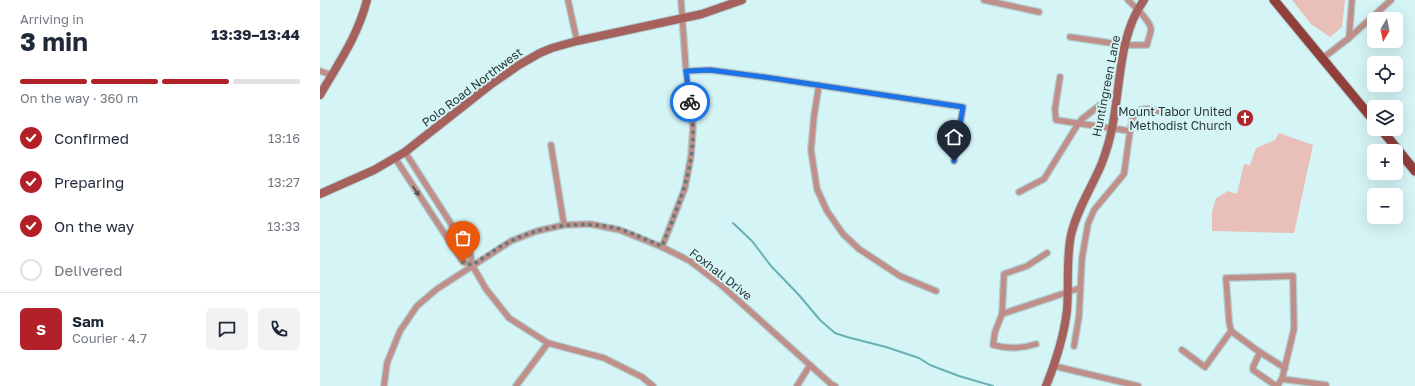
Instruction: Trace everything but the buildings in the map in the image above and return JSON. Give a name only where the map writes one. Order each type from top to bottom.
[{"type":"main road","points":[[1274,0],[1367,112]]},
{"type":"main road","points":[[1387,136],[1415,171]]},
{"type":"street","points":[[320,95],[350,45],[362,20],[367,0]]},
{"type":"street","points":[[568,0],[577,41]]},
{"type":"street","points":[[662,246],[685,188],[694,128],[686,71],[681,18],[681,0]]},
{"type":"street","name":"Polo Road Northwest","points":[[321,193],[367,173],[405,152],[519,65],[552,48],[577,41],[702,14],[742,0]]},
{"type":"street","points":[[984,0],[1040,12]]},
{"type":"street","points":[[1070,37],[1125,44],[1146,45],[1151,29],[1150,25],[1138,8],[1128,0]]},
{"type":"street","name":"Huntingreen Lane","points":[[1046,386],[1062,339],[1067,311],[1067,266],[1071,234],[1080,207],[1102,162],[1112,129],[1125,44],[1134,15],[1144,0]]},
{"type":"street","points":[[1349,38],[1352,0]]},
{"type":"street","points":[[1323,58],[1349,38],[1391,0]]},
{"type":"street","points":[[686,71],[710,70],[963,107],[954,161]]},
{"type":"street","points":[[320,71],[332,75]]},
{"type":"street","points":[[1060,77],[1055,109],[1056,120],[1130,131]]},
{"type":"street","points":[[819,85],[811,150],[817,189],[828,211],[843,234],[859,249],[900,276],[936,291]]},
{"type":"street","points":[[1019,192],[1044,179],[1078,124],[1104,102]]},
{"type":"street","points":[[1074,346],[1079,316],[1082,258],[1088,224],[1094,210],[1124,174],[1130,131],[1133,118],[1136,113],[1140,110],[1147,109],[1159,111]]},
{"type":"street","points":[[551,145],[564,225]]},
{"type":"street","points":[[405,152],[471,255],[472,265],[486,289],[509,318],[548,343],[604,358],[642,377],[653,386]]},
{"type":"street","points":[[395,158],[463,262],[472,265]]},
{"type":"street","name":"Foxhall Drive","points":[[384,386],[387,363],[400,331],[418,306],[437,289],[511,241],[536,231],[564,225],[590,224],[620,230],[662,246],[690,261],[720,284],[835,386]]},
{"type":"street","points":[[1036,344],[1024,348],[1006,348],[993,345],[994,332],[1002,314],[1004,274],[1027,266],[1047,253]]},
{"type":"street","points":[[1260,352],[1253,366],[1253,370],[1277,386],[1282,379],[1285,368],[1294,329],[1293,276],[1226,278],[1229,322],[1231,330],[1260,352],[1285,368]]},
{"type":"street","points":[[1002,314],[1080,288]]},
{"type":"street","points":[[1182,350],[1205,367],[1231,330]]},
{"type":"street","points":[[516,386],[548,343]]},
{"type":"street","points":[[797,386],[810,365]]},
{"type":"street","points":[[1054,366],[1138,386]]},
{"type":"street","points":[[1282,379],[1326,386]]},
{"type":"shaded area","points":[[1292,0],[1345,0],[1342,27],[1330,37],[1311,24]]},
{"type":"shaded area","points":[[1279,133],[1313,145],[1294,233],[1212,231],[1212,212],[1216,198],[1228,191],[1237,194],[1244,164],[1250,165],[1256,148],[1275,140]]},
{"type":"waterway","points":[[733,223],[752,241],[771,266],[799,295],[820,320],[835,333],[919,358],[930,365],[959,376],[993,386]]},
{"type":"way so far","points":[[463,262],[472,265],[511,241],[536,231],[564,225],[590,224],[620,230],[662,246],[685,188],[694,128],[690,102]]},
{"type":"place","name":"Mount Tabor United Methodist Church","points":[[1245,118]]},
{"type":"route","points":[[690,102],[686,71],[710,70],[963,107],[954,161]]}]
